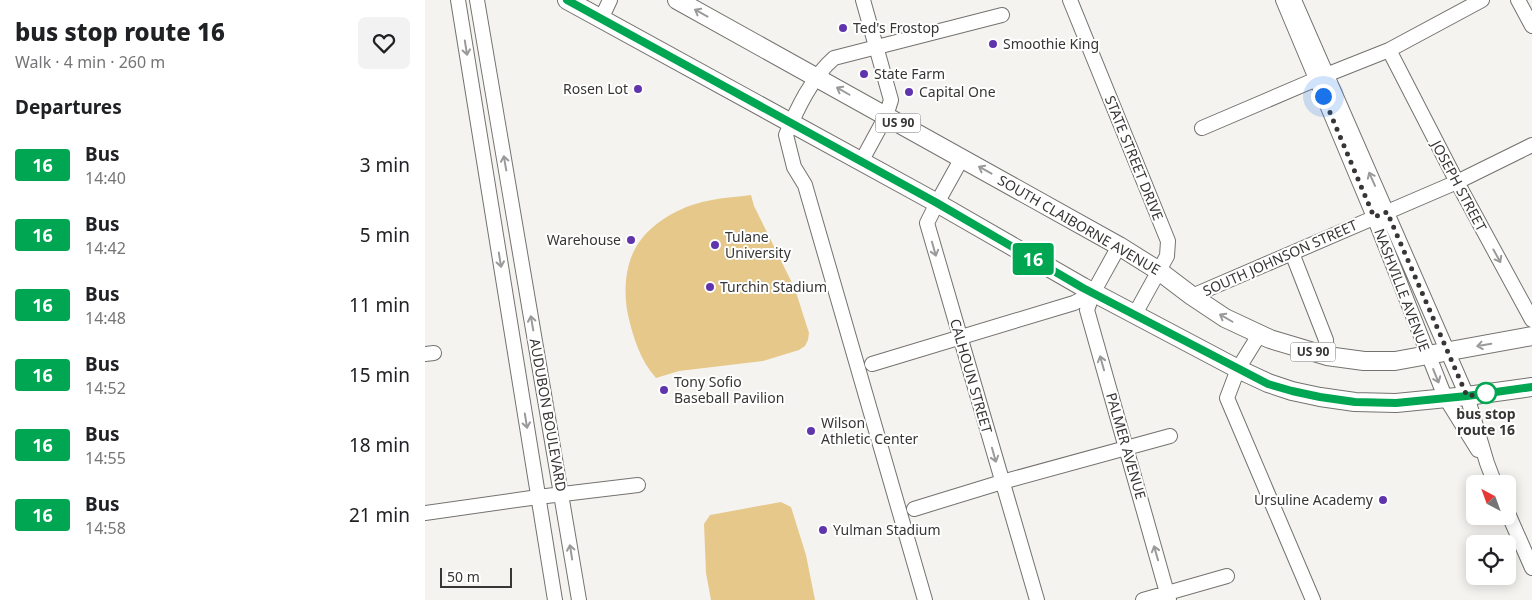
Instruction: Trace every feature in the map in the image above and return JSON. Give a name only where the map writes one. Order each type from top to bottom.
[{"type":"main road","points":[[567,0],[937,203],[1093,293],[1268,384],[1320,397],[1355,402],[1396,403],[1467,396],[1532,386]]},
{"type":"main road","name":"SOUTH CLAIBORNE AVENUE","points":[[677,0],[817,76],[1119,246],[1159,271],[1225,318],[1259,335],[1327,356],[1395,361],[1532,336]]},
{"type":"street","name":"AUDUBON BOULEVARD","points":[[458,0],[555,600]]},
{"type":"street","name":"AUDUBON BOULEVARD","points":[[477,0],[579,600]]},
{"type":"street","points":[[601,19],[610,0]]},
{"type":"street","points":[[861,162],[886,116],[891,100],[863,0]]},
{"type":"street","name":"STATE STREET DRIVE","points":[[1070,0],[1168,242],[1167,256],[1135,314]]},
{"type":"street","name":"NASHVILLE AVENUE","points":[[1283,0],[1321,77],[1380,215],[1449,352],[1467,396],[1492,475]]},
{"type":"street","name":"NASHVILLE AVENUE","points":[[1294,0],[1321,77]]},
{"type":"street","points":[[1201,128],[1389,50],[1482,0]]},
{"type":"street","points":[[1518,0],[1532,26]]},
{"type":"street","points":[[925,600],[805,185],[794,167],[785,135],[817,76],[834,58],[1002,15]]},
{"type":"street","name":"JOSEPH STREET","points":[[1389,50],[1457,182],[1532,320]]},
{"type":"street","name":"SOUTH JOHNSON STREET","points":[[1192,296],[1457,182],[1532,144]]},
{"type":"street","name":"CALHOUN STREET","points":[[962,158],[927,223],[1037,600]]},
{"type":"street","name":"NASHVILLE AVENUE","points":[[1380,215],[1427,355],[1445,397],[1487,463]]},
{"type":"street","points":[[496,234],[517,231]]},
{"type":"street","name":"PALMER AVENUE","points":[[1119,246],[1093,293],[1087,310],[1168,597]]},
{"type":"street","points":[[1292,253],[1326,340],[1327,356]]},
{"type":"street","points":[[872,364],[1073,303],[1093,293]]},
{"type":"street","points":[[1259,335],[1238,369],[1227,398],[1313,600]]},
{"type":"street","points":[[914,509],[1002,482],[1170,436]]},
{"type":"street","points":[[425,513],[638,485]]},
{"type":"street","points":[[1513,525],[1532,568]]},
{"type":"street","points":[[1143,600],[1168,597],[1227,576]]},
{"type":"shaded area","name":"Turchin Stadium","points":[[751,195],[754,206],[795,289],[809,333],[805,346],[799,350],[763,361],[679,371],[656,378],[650,371],[638,348],[626,306],[628,267],[635,249],[654,226],[682,209],[702,202]]},
{"type":"shaded area","points":[[781,502],[791,507],[806,555],[815,600],[711,600],[706,573],[704,524],[710,515]]},
{"type":"bus line","name":"16","points":[[567,0],[937,203],[1083,288],[1268,384],[1320,397],[1355,402],[1396,403],[1532,387]]},
{"type":"place","name":"Ted's Frostop","points":[[843,28]]},
{"type":"place","name":"Smoothie King","points":[[993,44]]},
{"type":"place","name":"State Farm","points":[[864,74]]},
{"type":"place","name":"Rosen Lot","points":[[638,89]]},
{"type":"place","name":"Capital One","points":[[909,92]]},
{"type":"place","name":"Warehouse","points":[[631,240]]},
{"type":"place","name":"Tulane University","points":[[715,245]]},
{"type":"place","name":"Turchin Stadium","points":[[710,287]]},
{"type":"place","name":"Tony Sofio Baseball Pavilion","points":[[664,390]]},
{"type":"place","name":"bus stop route 16","points":[[1486,393]]},
{"type":"place","name":"Wilson Athletic Center","points":[[811,431]]},
{"type":"place","name":"Ursuline Academy","points":[[1383,500]]},
{"type":"place","name":"Yulman Stadium","points":[[823,530]]},
{"type":"route","points":[[1323,96],[1374,217],[1387,212],[1467,396],[1495,392],[1486,393]]}]
